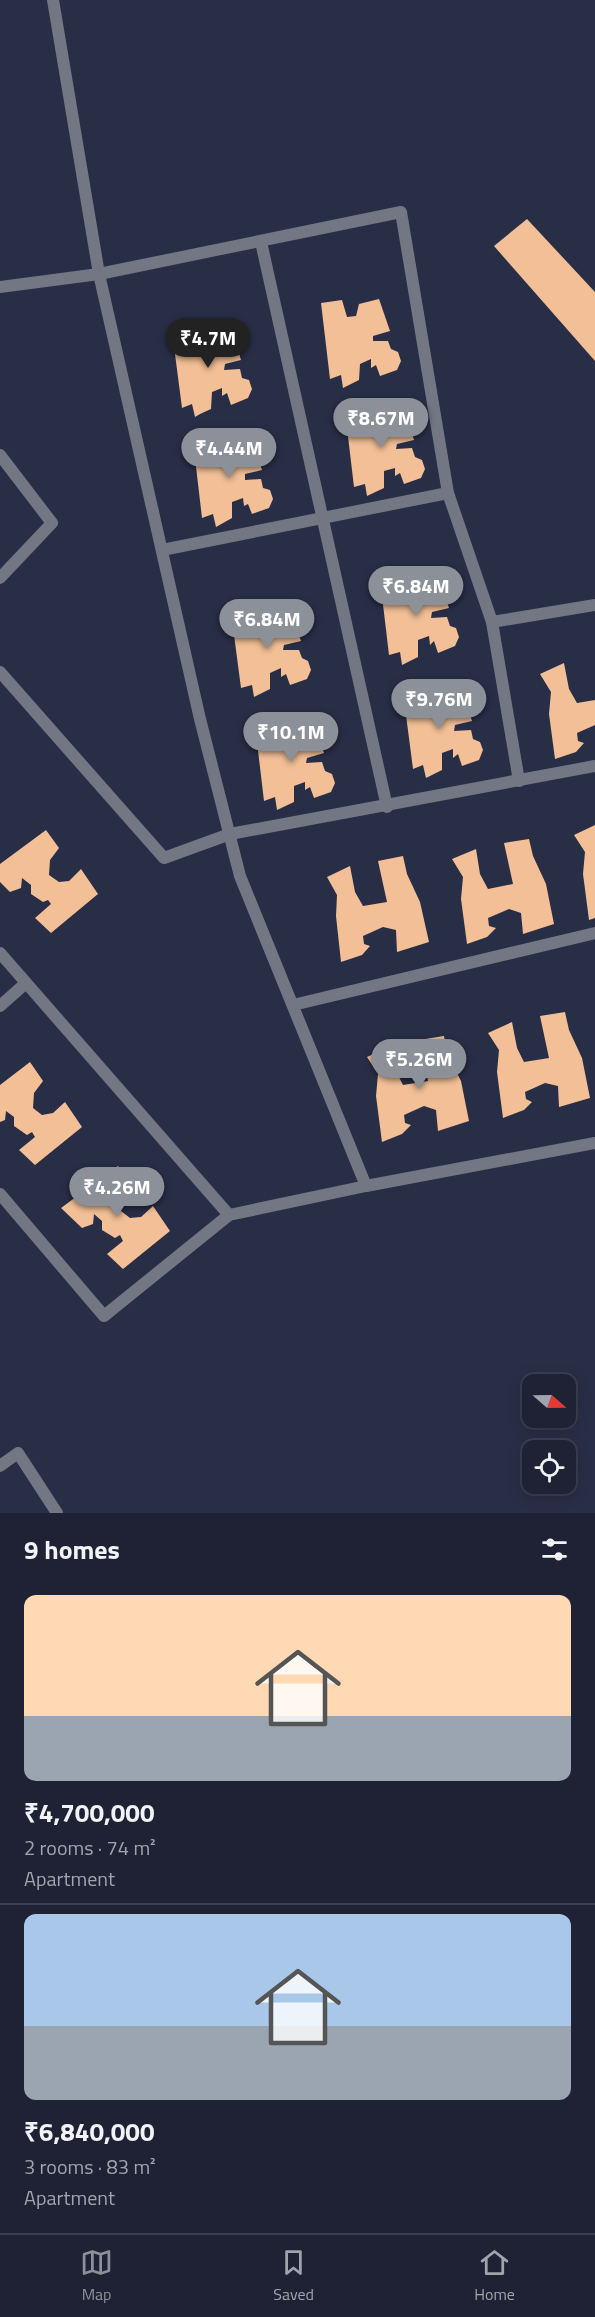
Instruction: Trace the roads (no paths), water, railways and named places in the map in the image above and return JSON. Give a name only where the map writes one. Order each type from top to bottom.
[{"type":"street","points":[[53,0],[99,274],[240,876],[366,1186]]},
{"type":"street","points":[[0,287],[99,274],[401,212],[448,493],[492,622],[519,781]]},
{"type":"street","points":[[261,242],[387,807]]},
{"type":"street","points":[[0,454],[52,524],[0,578]]},
{"type":"street","points":[[162,550],[448,493]]},
{"type":"street","points":[[492,622],[595,605]]},
{"type":"street","points":[[0,672],[164,858],[230,834],[387,807],[595,766]]},
{"type":"street","points":[[293,1005],[595,933]]},
{"type":"street","points":[[0,953],[229,1215]]},
{"type":"street","points":[[0,1006],[26,983]]},
{"type":"street","points":[[0,1194],[104,1316],[229,1215],[366,1186],[595,1143]]},
{"type":"street","points":[[0,1466],[18,1453],[57,1513]]}]
